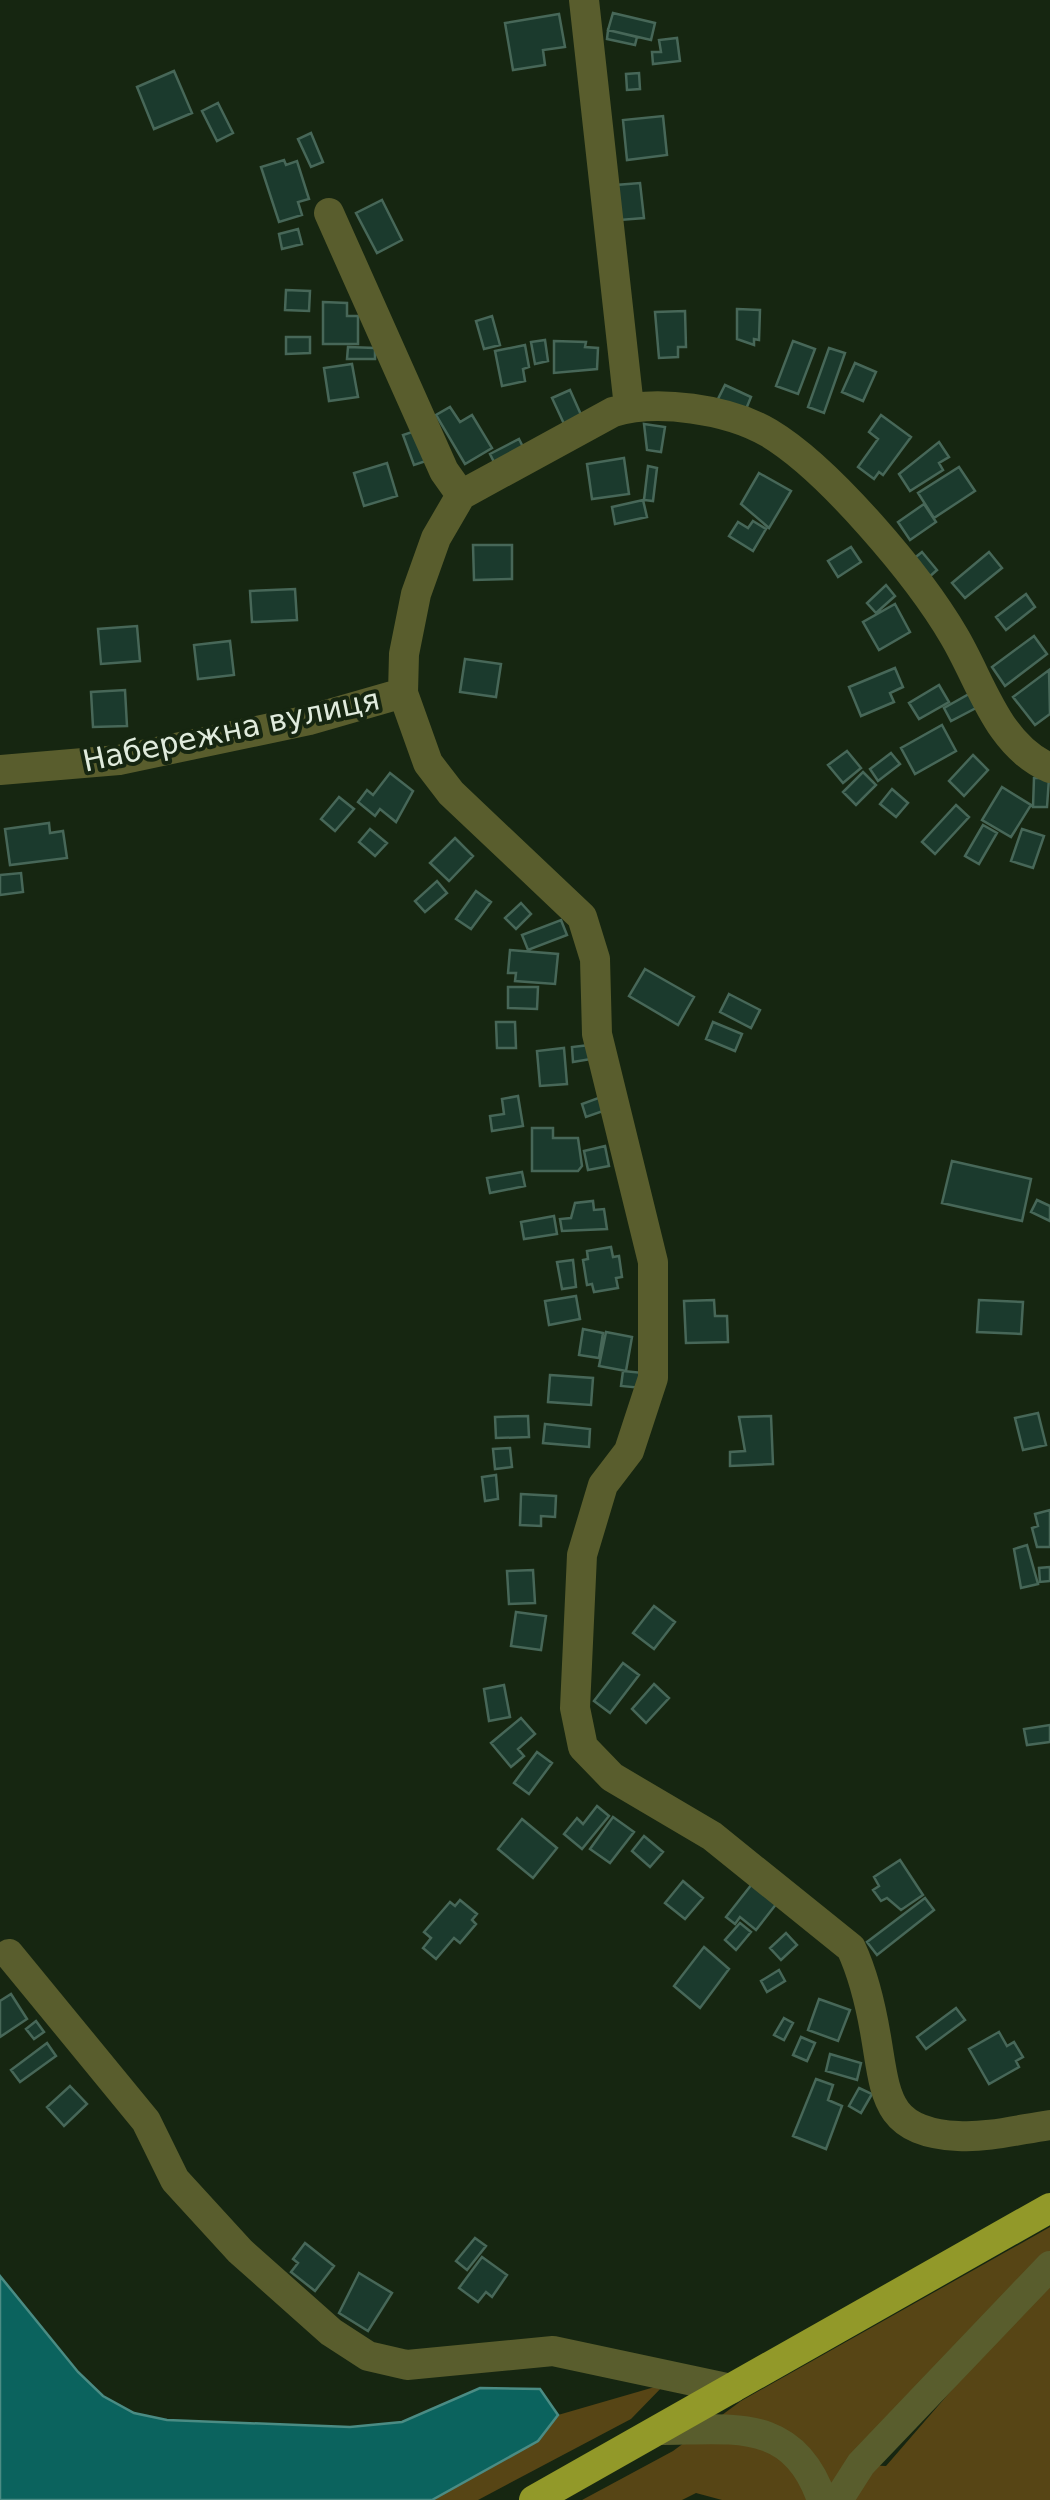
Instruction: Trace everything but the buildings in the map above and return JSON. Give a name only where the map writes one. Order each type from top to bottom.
[{"type":"main road","points":[[534,2500],[1050,2208]]},
{"type":"street","points":[[584,0],[630,407]]},
{"type":"street","points":[[329,213],[444,471],[461,495]]},
{"type":"street","points":[[1050,768],[1012,743],[953,634],[916,580],[820,475],[768,432],[719,414],[630,407],[573,431],[461,495],[436,538],[416,594],[404,654],[402,693],[428,763],[450,793],[582,916],[595,960],[597,1034],[652,1262],[654,1378],[629,1450],[602,1485],[582,1555],[575,1708],[583,1747],[612,1778],[712,1836],[851,1948],[869,2005],[883,2090],[900,2117],[924,2132],[961,2137],[1050,2125]]},
{"type":"street","name":"Набережна вулиця","points":[[0,770],[119,760],[310,720],[402,693]]},
{"type":"street","points":[[9,1954],[146,2121],[175,2180],[240,2251],[331,2332],[368,2356],[408,2365],[553,2350],[731,2389]]},
{"type":"street","points":[[838,2500],[861,2464],[1050,2266]]},
{"type":"street","points":[[658,2430],[768,2434],[801,2458],[822,2500]]},
{"type":"shaded area","points":[[1050,2227],[1050,2254],[862,2465],[886,2466],[1022,2309],[1050,2285],[1050,2500],[722,2500],[696,2493],[682,2500],[582,2500],[673,2451],[741,2401]]},
{"type":"shaded area","points":[[665,2384],[631,2419],[478,2500],[432,2500],[538,2441],[558,2415]]},
{"type":"water","points":[[0,2276],[78,2372],[103,2396],[134,2413],[167,2420],[350,2427],[402,2422],[480,2388],[540,2389],[558,2415],[538,2441],[432,2500],[0,2500]]}]
